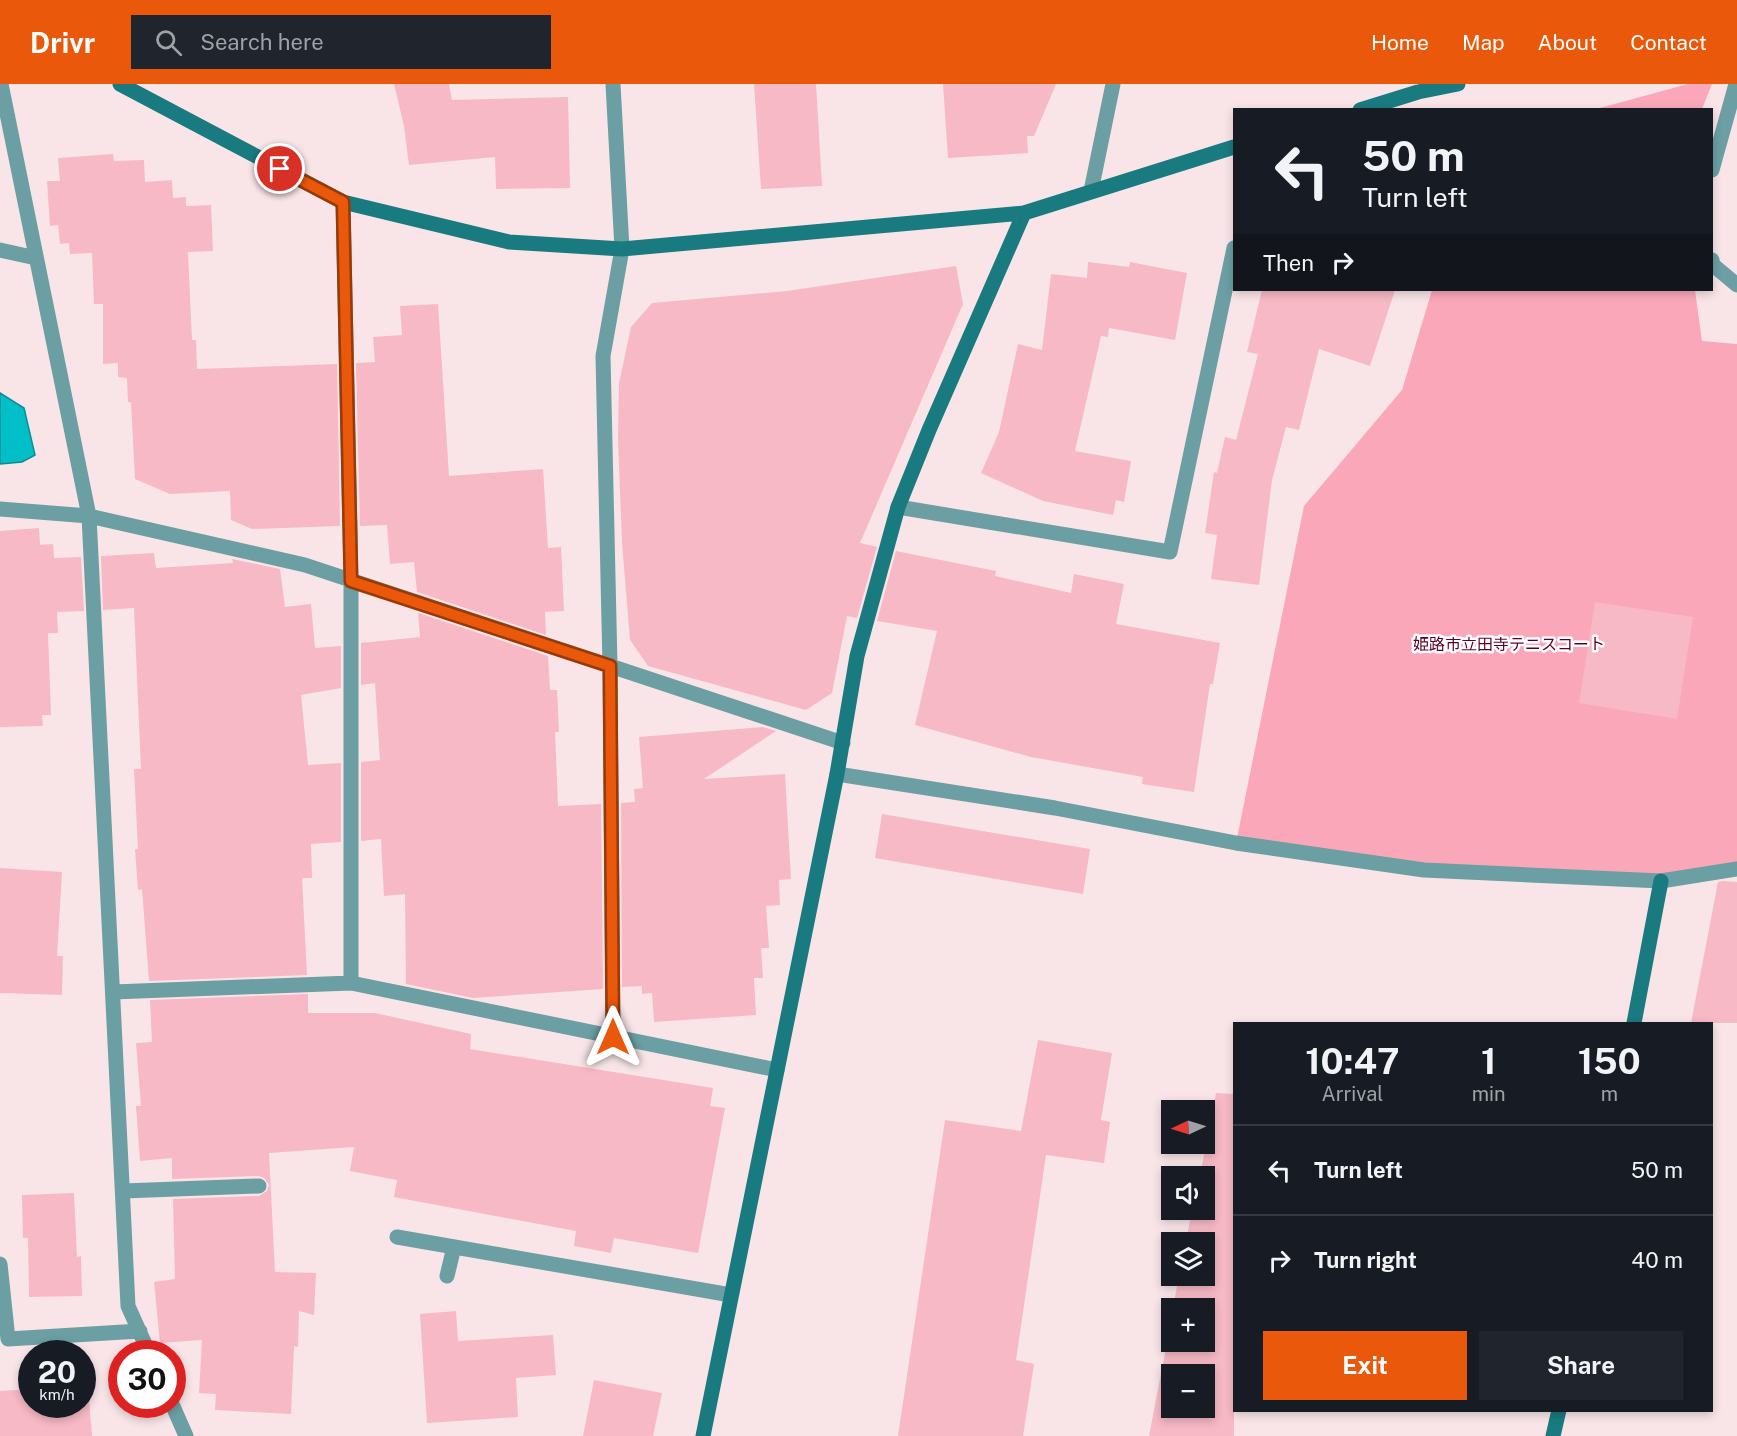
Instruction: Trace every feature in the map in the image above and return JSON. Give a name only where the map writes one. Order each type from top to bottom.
[{"type":"street","points":[[1,84],[89,516],[129,1306],[144,1340]]},
{"type":"street","points":[[120,84],[343,202],[509,242],[621,249],[1024,213],[1233,147]]},
{"type":"street","points":[[613,84],[621,249],[603,356],[610,666],[613,1037]]},
{"type":"street","points":[[1091,191],[1113,84]]},
{"type":"street","points":[[1365,108],[1417,88],[1458,84]]},
{"type":"street","points":[[1713,167],[1737,84]]},
{"type":"street","points":[[343,202],[351,581],[351,983]]},
{"type":"street","points":[[703,1436],[837,774],[857,656],[898,507],[929,430],[1024,213]]},
{"type":"street","points":[[0,249],[36,258]]},
{"type":"street","points":[[898,507],[1170,552],[1233,253]]},
{"type":"street","points":[[1713,265],[1737,285]]},
{"type":"street","points":[[0,509],[89,516],[305,565],[843,743]]},
{"type":"street","points":[[837,774],[1055,808],[1236,843],[1424,870],[1661,881],[1737,869]]},
{"type":"street","points":[[1634,1022],[1661,881]]},
{"type":"street","points":[[113,992],[351,983],[777,1070]]},
{"type":"street","points":[[123,1191],[260,1186]]},
{"type":"street","points":[[397,1237],[731,1295]]},
{"type":"street","points":[[447,1276],[454,1247]]},
{"type":"street","points":[[0,1264],[8,1339],[140,1331]]},
{"type":"street","points":[[1554,1436],[1558,1412]]},
{"type":"street","points":[[178,1418],[186,1436]]},
{"type":"green space","points":[[1688,84],[1712,84],[1702,108],[1600,108]]},
{"type":"green space","name":"姫路市立田寺テニスコート","points":[[1432,291],[1695,291],[1702,341],[1737,344],[1737,869],[1661,881],[1424,870],[1236,843],[1304,506],[1402,390]]},
{"type":"water","points":[[0,393],[24,408],[35,455],[22,462],[0,464]]},
{"type":"building","points":[[394,84],[449,84],[452,100],[568,97],[570,188],[496,189],[495,157],[409,165],[404,126]]},
{"type":"building","points":[[754,84],[816,84],[822,186],[761,189]]},
{"type":"building","points":[[943,84],[1056,84],[1034,136],[1027,136],[1028,153],[948,158]]},
{"type":"building","points":[[113,154],[114,161],[144,160],[145,182],[172,180],[173,198],[186,197],[186,206],[211,205],[213,251],[188,252],[192,340],[196,340],[197,369],[337,364],[340,526],[252,529],[231,520],[230,491],[170,494],[135,479],[131,402],[128,402],[127,378],[118,377],[118,363],[103,364],[103,304],[94,304],[92,253],[70,254],[69,243],[60,244],[58,225],[50,226],[47,181],[60,181],[58,158]]},
{"type":"building","points":[[1088,262],[1129,267],[1130,262],[1187,273],[1175,340],[1109,328],[1108,337],[1101,336],[1075,451],[1131,461],[1124,502],[1116,500],[1113,515],[1043,501],[981,473],[999,432],[1018,344],[1042,350],[1051,274],[1087,278]]},
{"type":"building","points":[[956,266],[963,304],[860,543],[877,547],[857,618],[847,616],[832,693],[806,710],[648,666],[630,640],[622,543],[618,439],[619,383],[631,327],[652,303],[787,291]]},
{"type":"building","points":[[1262,291],[1395,291],[1370,366],[1319,349],[1299,430],[1286,427],[1272,480],[1259,585],[1211,579],[1217,535],[1205,533],[1214,472],[1217,473],[1225,437],[1236,440],[1258,354],[1247,352]]},
{"type":"building","points":[[438,304],[449,476],[543,469],[548,548],[561,547],[564,611],[545,612],[546,635],[417,592],[414,562],[390,564],[387,525],[360,526],[356,363],[375,362],[373,337],[402,335],[400,306]]},
{"type":"building","points":[[39,528],[40,545],[53,544],[54,558],[81,557],[84,611],[57,612],[58,633],[48,633],[51,715],[42,715],[43,726],[0,727],[0,531]]},
{"type":"building","points":[[896,551],[996,571],[995,576],[1071,593],[1074,574],[1124,584],[1116,624],[1220,643],[1213,684],[1210,684],[1194,792],[1142,784],[1143,777],[1031,757],[915,725],[937,631],[877,621]]},
{"type":"building","points":[[154,553],[156,568],[233,563],[232,559],[280,569],[285,607],[311,604],[315,648],[341,646],[341,688],[301,695],[308,765],[341,763],[341,842],[311,844],[312,878],[302,878],[307,975],[149,981],[142,889],[138,890],[135,849],[138,849],[134,769],[141,769],[134,608],[103,610],[101,556]]},
{"type":"building","points":[[1595,602],[1693,617],[1677,719],[1579,703]]},
{"type":"building","points":[[418,613],[548,656],[550,690],[557,690],[559,732],[555,732],[558,806],[601,804],[603,989],[473,998],[406,984],[405,894],[384,896],[381,839],[361,841],[361,762],[380,760],[375,683],[361,685],[361,643],[420,637]]},
{"type":"building","points":[[763,727],[776,731],[704,779],[785,774],[791,879],[779,880],[780,905],[766,906],[769,948],[761,948],[763,978],[754,978],[756,1015],[654,1022],[652,993],[642,994],[642,986],[622,987],[621,803],[635,802],[634,789],[643,788],[639,737]]},
{"type":"building","points":[[882,814],[1090,849],[1083,894],[875,858]]},
{"type":"building","points":[[0,868],[62,872],[57,956],[63,956],[62,995],[0,993]]},
{"type":"building","points":[[1718,882],[1737,882],[1737,1023],[1691,1022]]},
{"type":"building","points":[[308,994],[308,1013],[375,1013],[471,1034],[470,1049],[713,1088],[710,1106],[725,1108],[698,1253],[614,1238],[611,1253],[574,1246],[576,1231],[394,1197],[397,1180],[350,1171],[354,1147],[269,1153],[275,1272],[316,1273],[314,1315],[299,1311],[298,1347],[294,1346],[291,1414],[215,1410],[216,1394],[199,1393],[202,1340],[160,1340],[154,1282],[175,1279],[173,1199],[259,1196],[267,1191],[269,1185],[264,1178],[259,1176],[172,1179],[172,1158],[140,1161],[136,1106],[141,1106],[136,1043],[152,1042],[150,1000]]},
{"type":"building","points":[[1038,1040],[1112,1053],[1101,1120],[1110,1122],[1104,1163],[1046,1155],[1016,1360],[1034,1364],[1023,1436],[898,1436],[945,1120],[1021,1131]]},
{"type":"building","points":[[1216,1093],[1233,1094],[1234,1436],[1149,1436],[1161,1374],[1161,1418],[1215,1418],[1215,1364],[1163,1364],[1165,1352],[1215,1352],[1215,1298],[1175,1298],[1177,1286],[1215,1286],[1215,1232],[1188,1232],[1190,1220],[1215,1220],[1215,1166],[1202,1166],[1204,1154],[1215,1154]]},
{"type":"building","points":[[74,1193],[77,1257],[81,1256],[82,1296],[29,1297],[28,1238],[23,1238],[22,1195]]},
{"type":"building","points":[[456,1311],[458,1341],[553,1335],[556,1375],[516,1378],[518,1417],[427,1423],[420,1314]]},
{"type":"building","points":[[594,1380],[662,1393],[653,1436],[583,1436]]},
{"type":"building","points":[[18,1390],[18,1418],[91,1418],[92,1436],[0,1436],[0,1391]]},
{"type":"route","points":[[280,169],[343,202],[351,581],[610,666],[613,1037]]}]
